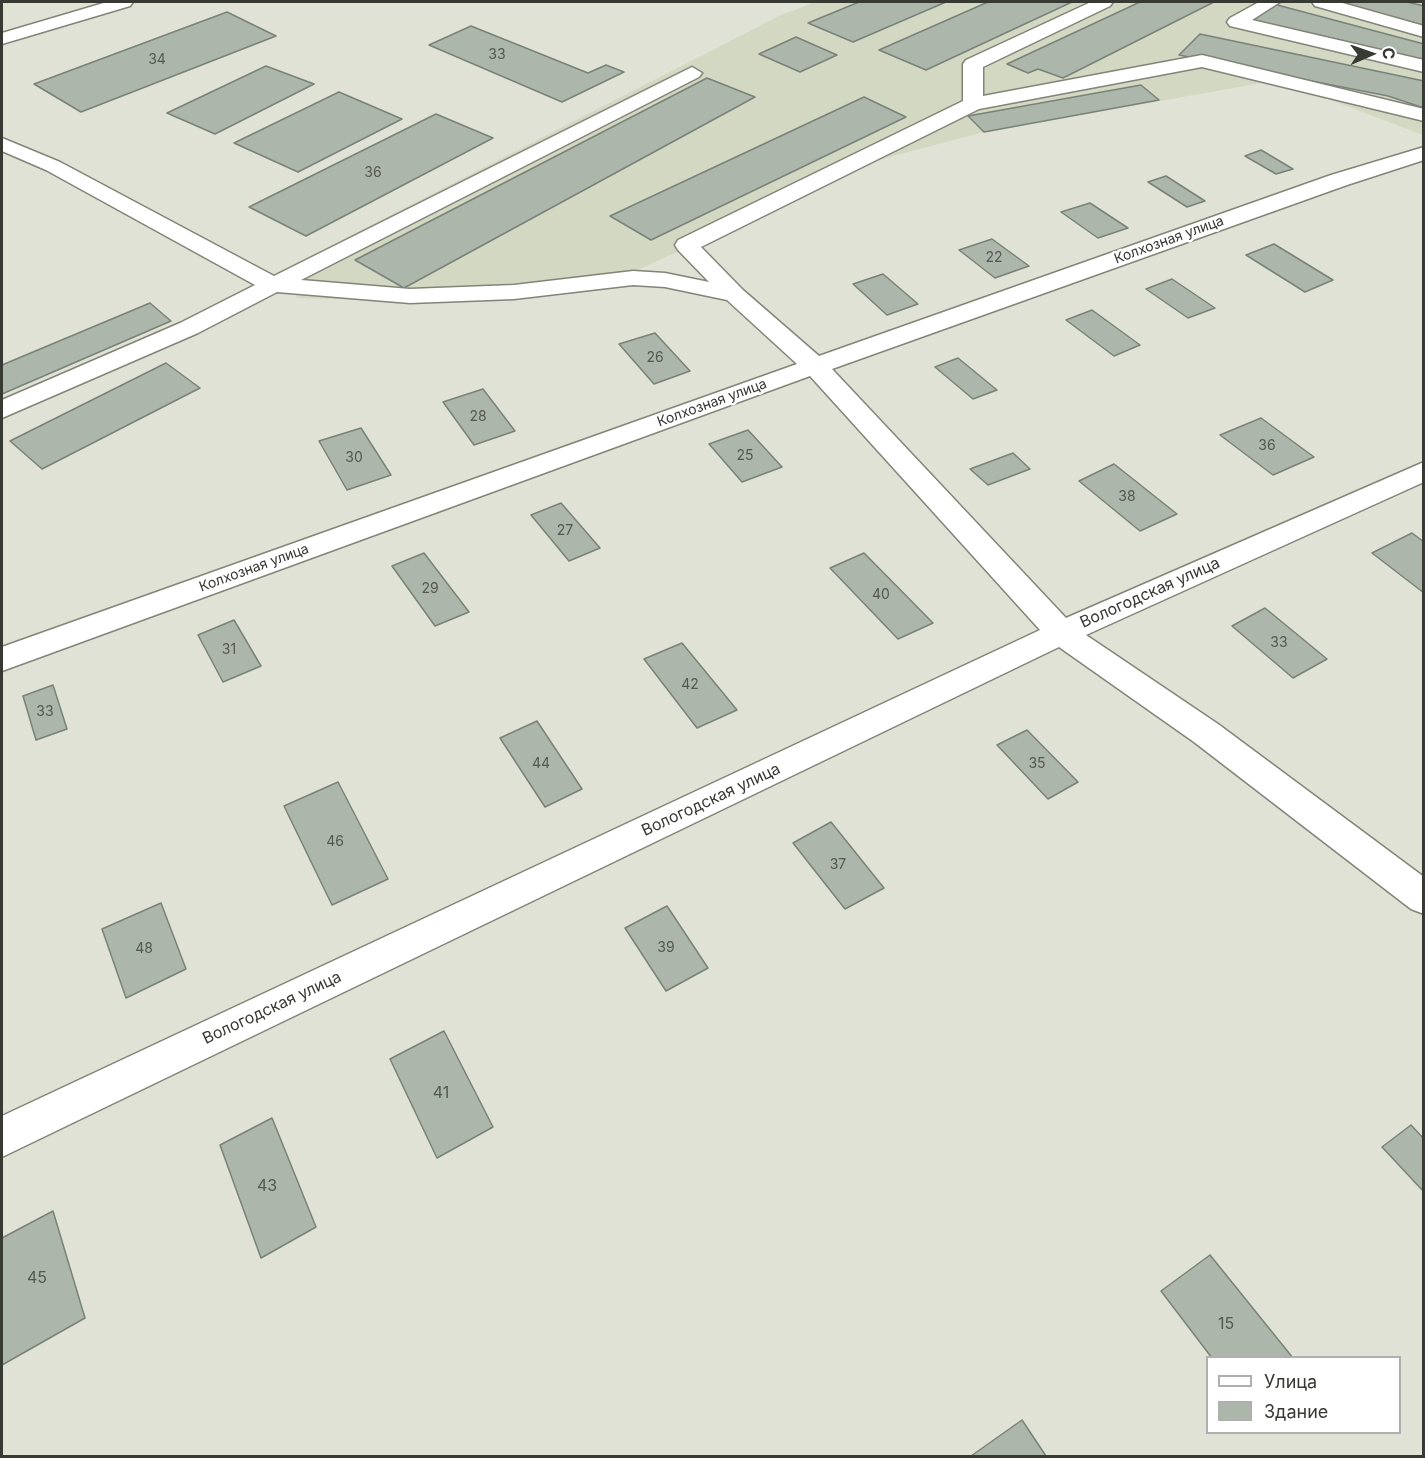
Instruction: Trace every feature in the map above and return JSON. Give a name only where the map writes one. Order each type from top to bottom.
[{"type":"street","points":[[2,39],[124,2]]},
{"type":"street","points":[[974,104],[973,64],[1104,2]]},
{"type":"street","points":[[1271,2],[1236,21],[1424,66]]},
{"type":"street","points":[[1321,2],[1424,32]]},
{"type":"street","points":[[1424,115],[1202,61],[974,104],[686,245],[735,295],[815,366],[1060,633],[1206,733],[1424,898]]},
{"type":"street","points":[[2,410],[189,328],[692,73]]},
{"type":"street","points":[[2,144],[53,166],[273,285],[410,296],[514,292],[633,278],[665,280],[735,295]]},
{"type":"street","name":"Колхозная улица","points":[[2,659],[815,366],[1339,180],[1424,153]]},
{"type":"street","name":"Вологодская улица","points":[[2,1137],[1060,633],[1424,471]]},
{"type":"shaded area","points":[[816,2],[1423,2],[1423,135],[1279,80],[984,132],[874,161],[603,286],[407,301],[296,298],[309,257],[781,15]]},
{"type":"building","points":[[859,2],[946,2],[853,42],[808,23]]},
{"type":"building","points":[[988,2],[1072,2],[926,70],[879,50]]},
{"type":"building","points":[[1140,2],[1214,2],[1063,78],[1038,69],[1028,73],[1007,64]]},
{"type":"building","points":[[1266,2],[1424,44],[1424,71],[1244,18]]},
{"type":"building","points":[[1329,2],[1407,2],[1424,6],[1424,29]]},
{"type":"building","points":[[227,12],[276,36],[81,112],[34,84]]},
{"type":"building","points":[[471,26],[588,73],[606,65],[624,72],[562,102],[429,45]]},
{"type":"building","points":[[1200,34],[1424,81],[1424,108],[1388,96],[1179,55]]},
{"type":"building","points":[[796,37],[837,55],[800,72],[759,54]]},
{"type":"building","points":[[266,66],[314,84],[215,134],[167,113]]},
{"type":"building","points":[[707,78],[755,97],[404,288],[355,260]]},
{"type":"building","points":[[1141,85],[1159,100],[984,132],[968,116]]},
{"type":"building","points":[[339,92],[402,119],[298,172],[234,143]]},
{"type":"building","points":[[864,97],[906,117],[651,240],[610,216]]},
{"type":"building","points":[[436,114],[493,138],[306,236],[249,207]]},
{"type":"building","points":[[1261,150],[1293,169],[1276,174],[1245,156]]},
{"type":"building","points":[[1166,176],[1205,201],[1187,207],[1148,182]]},
{"type":"building","points":[[1090,203],[1128,228],[1098,238],[1061,212]]},
{"type":"building","points":[[992,239],[1029,266],[995,278],[959,250]]},
{"type":"building","points":[[1274,244],[1333,280],[1305,292],[1246,255]]},
{"type":"building","points":[[883,274],[918,304],[887,315],[853,284]]},
{"type":"building","points":[[1172,279],[1215,308],[1188,318],[1146,289]]},
{"type":"building","points":[[150,303],[171,321],[2,394],[2,365]]},
{"type":"building","points":[[1092,310],[1140,345],[1114,356],[1066,320]]},
{"type":"building","points":[[655,333],[690,371],[654,384],[619,344]]},
{"type":"building","points":[[958,358],[997,390],[973,399],[935,367]]},
{"type":"building","points":[[166,363],[200,388],[42,469],[10,441]]},
{"type":"building","points":[[483,389],[515,431],[474,445],[443,402]]},
{"type":"building","points":[[1261,418],[1314,457],[1273,475],[1220,435]]},
{"type":"building","points":[[361,428],[391,475],[347,490],[319,441]]},
{"type":"building","points":[[748,430],[782,467],[742,482],[709,444]]},
{"type":"building","points":[[1013,453],[1030,469],[988,485],[970,469]]},
{"type":"building","points":[[1114,464],[1177,514],[1140,531],[1079,481]]},
{"type":"building","points":[[561,503],[600,548],[569,561],[531,515]]},
{"type":"building","points":[[1412,533],[1424,542],[1424,593],[1372,553]]},
{"type":"building","points":[[424,553],[469,612],[435,626],[392,566]]},
{"type":"building","points":[[864,553],[933,623],[898,639],[830,568]]},
{"type":"building","points":[[1265,608],[1327,659],[1293,678],[1232,626]]},
{"type":"building","points":[[234,620],[261,666],[223,682],[198,635]]},
{"type":"building","points":[[682,643],[737,710],[697,728],[644,659]]},
{"type":"building","points":[[53,685],[67,729],[36,740],[23,696]]},
{"type":"building","points":[[537,721],[582,789],[545,807],[500,738]]},
{"type":"building","points":[[1027,730],[1078,782],[1048,799],[997,745]]},
{"type":"building","points":[[338,782],[388,879],[332,905],[284,806]]},
{"type":"building","points":[[831,822],[884,888],[845,909],[793,843]]},
{"type":"building","points":[[161,903],[186,969],[126,998],[102,929]]},
{"type":"building","points":[[667,906],[708,968],[666,991],[625,928]]},
{"type":"building","points":[[444,1031],[493,1127],[437,1158],[390,1059]]},
{"type":"building","points":[[272,1118],[316,1227],[261,1258],[220,1145]]},
{"type":"building","points":[[1411,1125],[1424,1139],[1424,1192],[1382,1147]]},
{"type":"building","points":[[53,1211],[85,1318],[2,1365],[2,1238]]},
{"type":"building","points":[[1210,1255],[1291,1356],[1210,1356],[1161,1291]]},
{"type":"building","points":[[1022,1420],[1046,1456],[971,1456]]}]
